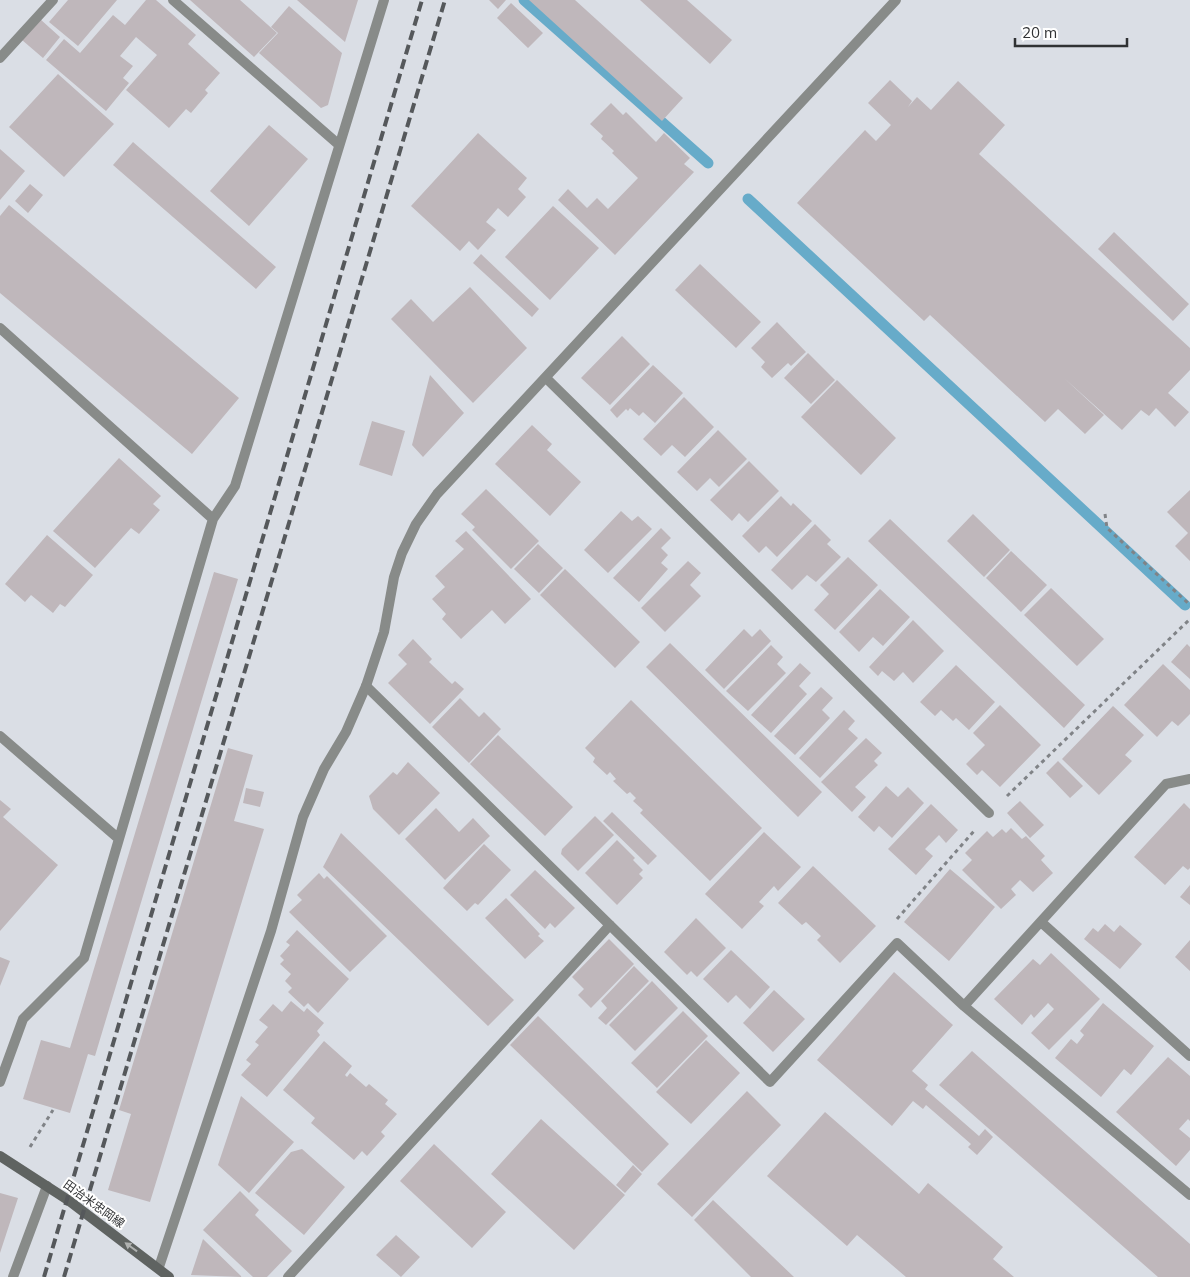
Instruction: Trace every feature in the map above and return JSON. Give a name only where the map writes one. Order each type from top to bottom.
[{"type":"main road","name":"田治米忠岡線","points":[[0,1156],[47,1186],[159,1267],[169,1277]]},
{"type":"street","points":[[0,58],[53,0]]},
{"type":"street","points":[[173,0],[338,144]]},
{"type":"street","points":[[0,1082],[23,1019],[84,958],[213,520],[235,486],[338,144],[384,0]]},
{"type":"street","points":[[159,1267],[271,931],[303,818],[324,768],[346,732],[366,686],[384,632],[394,576],[416,524],[437,494],[896,0]]},
{"type":"street","points":[[0,328],[213,520]]},
{"type":"street","points":[[546,378],[989,813]]},
{"type":"street","points":[[366,686],[770,1082],[897,943],[964,1006],[1190,1195]]},
{"type":"street","points":[[0,736],[119,839]]},
{"type":"street","points":[[964,1006],[1166,784],[1190,779]]},
{"type":"street","points":[[1041,922],[1190,1056]]},
{"type":"street","points":[[288,1277],[610,925]]},
{"type":"street","points":[[13,1277],[47,1186]]},
{"type":"path","points":[[1105,514],[1107,528],[1190,605]]},
{"type":"path","points":[[897,943],[894,923],[989,813],[1190,618]]},
{"type":"path","points":[[29,1149],[53,1110]]},
{"type":"building","points":[[68,0],[117,0],[78,46],[49,22]]},
{"type":"building","points":[[146,0],[156,0],[196,35],[188,44],[220,73],[205,90],[208,93],[191,113],[186,109],[169,128],[126,90],[157,55],[136,37],[120,56],[133,66],[123,78],[129,83],[106,111],[46,60],[64,39],[80,53],[113,15],[125,25]]},
{"type":"building","points":[[190,0],[240,0],[277,33],[254,57]]},
{"type":"building","points":[[297,0],[358,0],[345,42]]},
{"type":"building","points":[[489,0],[506,0],[498,9]]},
{"type":"building","points":[[529,0],[575,0],[683,98],[662,121]]},
{"type":"building","points":[[640,0],[687,0],[732,40],[710,64]]},
{"type":"building","points":[[511,3],[543,33],[528,48],[497,18]]},
{"type":"building","points":[[289,6],[342,53],[328,105],[321,108],[259,53],[278,33],[271,27]]},
{"type":"building","points":[[40,19],[60,37],[43,58],[22,40]]},
{"type":"building","points":[[58,74],[114,124],[64,177],[9,127]]},
{"type":"building","points":[[890,80],[912,101],[908,107],[917,97],[931,110],[958,81],[1005,125],[979,154],[1190,348],[1190,370],[1168,393],[1189,412],[1175,427],[1156,408],[1149,416],[1141,410],[1122,430],[1064,378],[1104,415],[1085,434],[1058,409],[1045,422],[930,315],[924,321],[797,203],[865,130],[876,141],[891,125],[868,103]]},
{"type":"building","points":[[611,103],[623,115],[626,112],[656,142],[664,133],[690,158],[684,164],[694,172],[615,255],[558,200],[568,189],[587,208],[597,198],[608,209],[638,178],[612,153],[614,151],[601,139],[603,136],[590,124]]},
{"type":"building","points":[[269,125],[308,159],[249,226],[210,191]]},
{"type":"building","points":[[478,133],[527,178],[518,189],[526,197],[508,217],[498,208],[486,222],[496,230],[478,250],[469,241],[460,251],[411,206]]},
{"type":"building","points":[[133,142],[276,267],[256,289],[113,165]]},
{"type":"building","points":[[0,149],[25,171],[0,200]]},
{"type":"building","points":[[30,184],[43,195],[28,213],[15,201]]},
{"type":"building","points":[[9,205],[239,398],[192,454],[0,293],[0,216]]},
{"type":"building","points":[[553,206],[599,248],[550,300],[505,257]]},
{"type":"building","points":[[1114,232],[1189,304],[1173,321],[1098,249]]},
{"type":"building","points":[[481,254],[539,309],[532,317],[473,263]]},
{"type":"building","points":[[700,264],[761,322],[736,348],[675,290]]},
{"type":"building","points":[[470,287],[527,348],[473,403],[391,319],[411,299],[433,322]]},
{"type":"building","points":[[777,322],[806,352],[791,366],[788,363],[772,378],[761,367],[765,362],[751,348]]},
{"type":"building","points":[[622,336],[650,364],[610,405],[581,378]]},
{"type":"building","points":[[808,353],[835,380],[811,404],[784,378]]},
{"type":"building","points":[[653,365],[683,393],[655,423],[643,412],[639,416],[630,408],[628,411],[626,409],[617,418],[610,410]]},
{"type":"building","points":[[430,375],[464,413],[423,457],[412,445]]},
{"type":"building","points":[[837,380],[896,438],[861,475],[801,417]]},
{"type":"building","points":[[684,397],[714,427],[685,457],[672,445],[661,456],[643,439]]},
{"type":"building","points":[[372,421],[405,431],[392,476],[359,465]]},
{"type":"building","points":[[532,425],[552,444],[547,450],[581,482],[550,516],[495,464]]},
{"type":"building","points":[[718,430],[747,459],[719,487],[710,478],[697,491],[677,472]]},
{"type":"building","points":[[119,458],[161,496],[153,504],[160,510],[139,534],[131,528],[95,568],[53,531]]},
{"type":"building","points":[[749,461],[779,491],[748,522],[739,513],[732,521],[710,500]]},
{"type":"building","points":[[486,489],[539,541],[511,569],[472,530],[475,527],[461,514]]},
{"type":"building","points":[[1190,490],[1190,561],[1175,546],[1188,533],[1167,512]]},
{"type":"building","points":[[781,496],[791,506],[793,503],[812,521],[777,557],[766,546],[759,553],[742,536]]},
{"type":"building","points":[[621,511],[632,521],[638,516],[652,529],[608,573],[584,550]]},
{"type":"building","points":[[973,514],[1010,550],[984,577],[947,541]]},
{"type":"building","points":[[890,519],[1085,705],[1064,728],[868,541]]},
{"type":"building","points":[[815,524],[831,540],[827,544],[841,557],[816,582],[807,575],[792,590],[771,570]]},
{"type":"building","points":[[661,528],[671,538],[661,548],[668,555],[661,563],[668,569],[639,602],[613,578]]},
{"type":"building","points":[[466,531],[531,599],[505,624],[492,610],[461,639],[442,619],[446,614],[432,599],[445,587],[435,576],[464,549],[455,541]]},
{"type":"building","points":[[47,535],[93,575],[65,607],[60,604],[53,613],[31,595],[25,602],[5,584]]},
{"type":"building","points":[[538,544],[563,568],[539,593],[514,569]]},
{"type":"building","points":[[1011,551],[1047,585],[1021,612],[986,578]]},
{"type":"building","points":[[848,557],[878,585],[835,630],[814,610],[829,594],[820,585]]},
{"type":"building","points":[[688,561],[701,573],[690,585],[701,596],[665,632],[641,608]]},
{"type":"building","points":[[565,569],[640,642],[615,668],[540,595]]},
{"type":"building","points":[[214,572],[238,579],[95,1056],[88,1054],[70,1113],[23,1099],[41,1040],[70,1048]]},
{"type":"building","points":[[1051,588],[1104,639],[1077,666],[1024,615]]},
{"type":"building","points":[[880,589],[910,617],[883,646],[873,637],[859,652],[839,632]]},
{"type":"building","points":[[913,620],[944,651],[913,683],[903,672],[894,681],[882,671],[878,676],[869,667]]},
{"type":"building","points":[[744,629],[752,637],[760,629],[771,641],[724,689],[705,670]]},
{"type":"building","points":[[413,639],[432,659],[429,662],[452,684],[455,681],[464,689],[430,724],[388,683],[407,664],[398,655]]},
{"type":"building","points":[[670,643],[822,792],[798,817],[646,667]]},
{"type":"building","points":[[1187,644],[1190,647],[1190,679],[1171,662]]},
{"type":"building","points":[[771,645],[783,657],[777,664],[786,673],[748,711],[726,691]]},
{"type":"building","points":[[800,663],[811,673],[799,686],[807,694],[771,733],[751,715]]},
{"type":"building","points":[[1163,664],[1190,690],[1190,714],[1178,726],[1172,721],[1157,737],[1124,705]]},
{"type":"building","points":[[956,665],[995,702],[969,730],[956,718],[953,721],[941,710],[935,716],[920,702]]},
{"type":"building","points":[[821,687],[833,698],[822,710],[830,718],[795,755],[774,736]]},
{"type":"building","points":[[460,698],[479,717],[484,712],[501,729],[469,763],[432,727]]},
{"type":"building","points":[[631,700],[762,828],[710,881],[640,813],[643,810],[633,801],[636,798],[630,792],[627,794],[613,781],[616,779],[610,772],[607,775],[593,762],[595,758],[585,748]]},
{"type":"building","points":[[1000,705],[1041,745],[1000,787],[982,770],[977,775],[966,764],[985,745],[973,733]]},
{"type":"building","points":[[1113,706],[1144,735],[1125,755],[1132,761],[1099,795],[1062,759]]},
{"type":"building","points":[[844,710],[855,721],[848,729],[858,738],[820,778],[799,758]]},
{"type":"building","points":[[498,735],[573,807],[545,836],[470,764]]},
{"type":"building","points":[[866,738],[882,753],[874,761],[878,765],[855,787],[866,797],[852,812],[821,782]]},
{"type":"building","points":[[228,748],[253,755],[234,821],[264,829],[150,1202],[108,1190],[131,1114],[119,1110]]},
{"type":"building","points":[[1058,761],[1083,786],[1070,798],[1046,773]]},
{"type":"building","points":[[408,762],[440,793],[399,835],[373,809],[369,796],[393,772],[397,775]]},
{"type":"building","points":[[886,786],[898,797],[908,787],[924,803],[892,838],[879,826],[874,832],[858,817]]},
{"type":"building","points":[[246,788],[264,792],[260,807],[243,803]]},
{"type":"building","points":[[0,800],[11,809],[3,817],[58,865],[0,931]]},
{"type":"building","points":[[1020,801],[1044,825],[1030,838],[1007,813]]},
{"type":"building","points":[[1184,803],[1190,809],[1190,868],[1188,870],[1183,866],[1165,885],[1134,857]]},
{"type":"building","points":[[931,804],[958,830],[946,843],[939,835],[925,849],[933,856],[916,875],[888,849]]},
{"type":"building","points":[[436,808],[459,832],[473,818],[490,836],[445,880],[405,839]]},
{"type":"building","points":[[612,812],[657,856],[648,865],[603,821]]},
{"type":"building","points":[[595,816],[614,835],[578,871],[561,854],[562,849]]},
{"type":"building","points":[[1011,828],[1022,839],[1026,836],[1045,856],[1041,860],[1053,873],[1033,892],[1020,880],[1011,889],[1016,895],[1001,909],[962,870],[972,860],[965,853],[987,831],[993,837],[1002,829],[1006,833]]},
{"type":"building","points":[[764,832],[801,867],[778,891],[774,886],[759,902],[764,906],[742,929],[705,894]]},
{"type":"building","points":[[341,833],[514,1000],[488,1026],[323,867]]},
{"type":"building","points":[[617,840],[635,858],[633,860],[643,870],[639,874],[643,878],[617,905],[585,873]]},
{"type":"building","points":[[484,844],[511,870],[478,905],[475,903],[467,911],[443,888]]},
{"type":"building","points":[[813,866],[876,926],[840,963],[817,940],[821,936],[806,922],[802,925],[778,903]]},
{"type":"building","points":[[950,869],[995,907],[949,961],[904,922]]},
{"type":"building","points":[[535,870],[575,908],[555,928],[550,923],[545,929],[510,895]]},
{"type":"building","points":[[319,873],[324,879],[327,876],[387,936],[350,972],[289,912],[302,900],[297,895]]},
{"type":"building","points":[[1190,885],[1190,905],[1180,897]]},
{"type":"building","points":[[506,898],[540,934],[538,936],[544,941],[525,959],[485,918]]},
{"type":"building","points":[[696,918],[726,948],[697,977],[691,971],[687,975],[664,952]]},
{"type":"building","points":[[1105,924],[1114,932],[1120,925],[1142,944],[1120,969],[1084,939],[1093,928],[1098,932]]},
{"type":"building","points":[[297,930],[349,979],[318,1013],[308,1003],[304,1007],[288,992],[292,988],[285,981],[291,974],[280,964],[284,960],[280,956],[290,945],[286,942]]},
{"type":"building","points":[[609,939],[634,964],[591,1008],[578,995],[584,989],[572,977]]},
{"type":"building","points":[[1190,940],[1190,971],[1175,957]]},
{"type":"building","points":[[731,950],[770,987],[750,1009],[736,995],[728,1003],[703,979]]},
{"type":"building","points":[[1051,953],[1100,999],[1049,1050],[1031,1033],[1054,1009],[1048,1003],[1034,1018],[1031,1014],[1022,1025],[994,999],[1033,959],[1040,965]]},
{"type":"building","points":[[0,957],[10,961],[0,986]]},
{"type":"building","points":[[634,966],[649,981],[606,1025],[598,1018],[607,1008],[601,1001]]},
{"type":"building","points":[[894,972],[953,1025],[912,1071],[928,1085],[925,1089],[979,1136],[985,1129],[993,1137],[977,1155],[968,1147],[971,1144],[926,1105],[923,1109],[913,1101],[892,1126],[817,1060]]},
{"type":"building","points":[[652,981],[678,1008],[635,1051],[609,1025]]},
{"type":"building","points":[[774,990],[805,1019],[773,1052],[743,1023]]},
{"type":"building","points":[[291,1001],[304,1012],[307,1008],[324,1023],[317,1031],[320,1035],[267,1097],[241,1075],[251,1064],[246,1060],[259,1045],[255,1042],[268,1027],[259,1020],[273,1004],[282,1012]]},
{"type":"building","points":[[1103,1003],[1154,1046],[1131,1075],[1124,1069],[1101,1097],[1055,1058],[1071,1039],[1077,1044],[1084,1035],[1080,1031]]},
{"type":"building","points":[[683,1011],[708,1036],[657,1088],[631,1063]]},
{"type":"building","points":[[538,1016],[669,1144],[642,1172],[510,1045]]},
{"type":"building","points":[[706,1040],[740,1073],[691,1124],[656,1092]]},
{"type":"building","points":[[324,1041],[352,1066],[345,1075],[347,1077],[350,1073],[366,1087],[369,1084],[388,1100],[385,1104],[397,1114],[381,1132],[385,1136],[367,1156],[362,1151],[354,1160],[311,1123],[315,1118],[283,1090]]},
{"type":"building","points":[[972,1051],[1190,1244],[1190,1277],[1158,1277],[939,1085]]},
{"type":"building","points":[[1168,1057],[1190,1076],[1190,1121],[1188,1119],[1179,1129],[1190,1138],[1190,1150],[1176,1166],[1116,1112]]},
{"type":"building","points":[[747,1091],[781,1125],[692,1217],[657,1184]]},
{"type":"building","points":[[241,1096],[294,1142],[249,1193],[218,1165]]},
{"type":"building","points":[[825,1112],[919,1194],[928,1183],[1003,1247],[993,1259],[1014,1277],[906,1277],[857,1235],[847,1246],[767,1176]]},
{"type":"building","points":[[541,1119],[625,1195],[574,1250],[491,1174]]},
{"type":"building","points":[[434,1144],[506,1212],[472,1248],[400,1181]]},
{"type":"building","points":[[302,1149],[345,1187],[304,1235],[255,1193],[291,1152]]},
{"type":"building","points":[[633,1165],[642,1174],[625,1193],[616,1185]]},
{"type":"building","points":[[240,1191],[259,1210],[255,1215],[292,1251],[267,1277],[253,1277],[203,1230]]},
{"type":"building","points":[[0,1193],[18,1198],[0,1253]]},
{"type":"building","points":[[713,1200],[794,1277],[751,1277],[694,1220]]},
{"type":"building","points":[[396,1235],[420,1257],[401,1277],[376,1255]]},
{"type":"building","points":[[203,1239],[242,1277],[191,1275]]},
{"type":"waterway","points":[[524,0],[708,163]]},
{"type":"waterway","points":[[748,199],[1185,605]]},
{"type":"railway","points":[[44,1277],[422,0]]},
{"type":"railway","points":[[64,1277],[445,0]]}]
